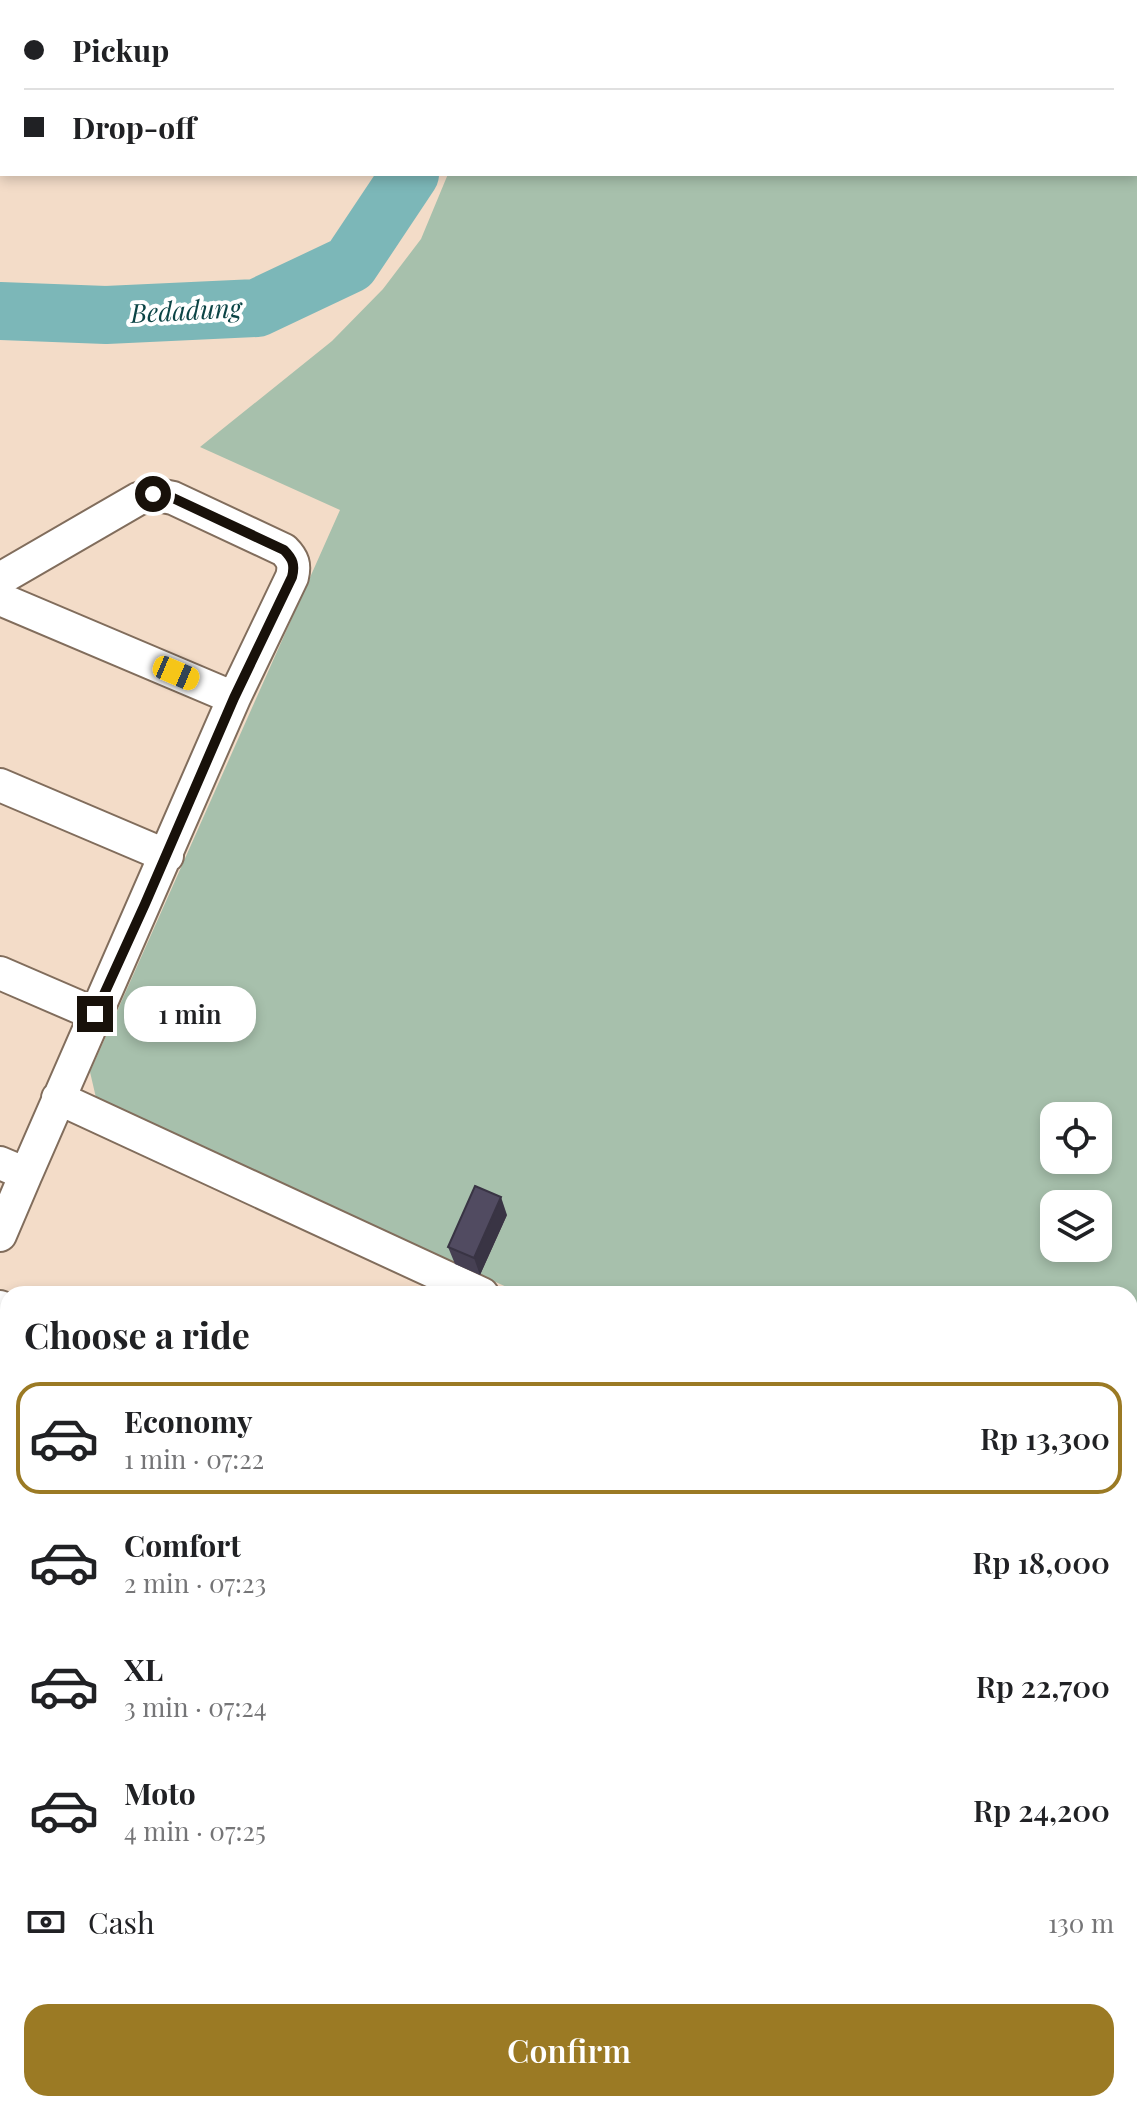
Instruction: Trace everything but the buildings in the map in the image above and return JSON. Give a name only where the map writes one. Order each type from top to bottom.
[{"type":"street","points":[[0,579],[138,499],[153,494],[173,498],[284,550],[293,559],[294,568],[58,1098],[13,1169],[0,1235]]},
{"type":"street","points":[[0,599],[234,698]]},
{"type":"street","points":[[0,785],[167,856]]},
{"type":"street","points":[[0,973],[95,1014]]},
{"type":"street","points":[[58,1098],[465,1286]]},
{"type":"green space","points":[[447,176],[1137,176],[1137,1286],[504,1286],[480,1275],[507,1215],[455,1264],[97,1102],[90,1072],[340,510],[200,447],[332,341],[383,289],[421,239]]},
{"type":"waterway","name":"Bedadung","points":[[0,311],[106,315],[257,308],[350,264],[409,176]]},
{"type":"route","points":[[95,1014],[294,568],[293,559],[284,550],[173,498],[153,494]]}]
